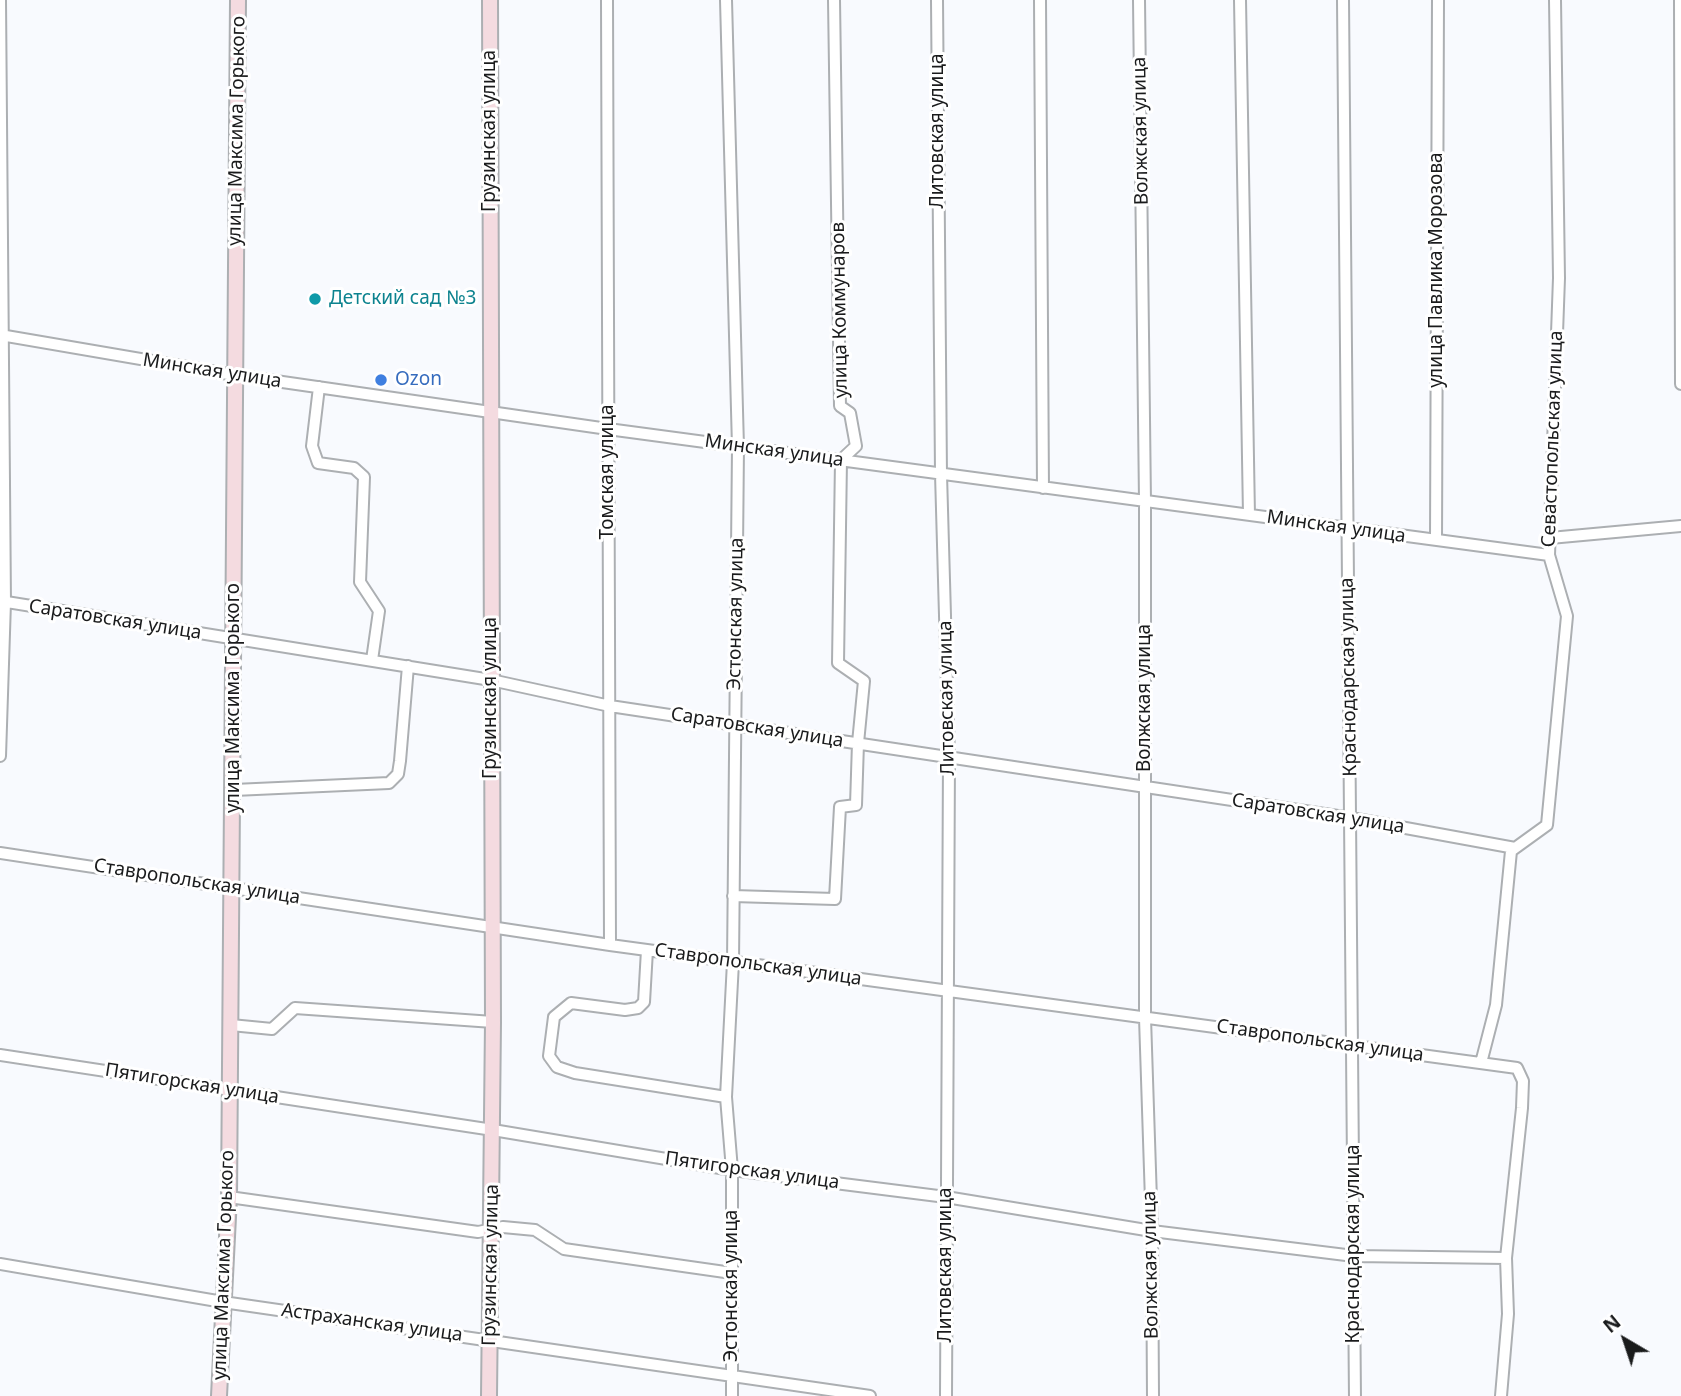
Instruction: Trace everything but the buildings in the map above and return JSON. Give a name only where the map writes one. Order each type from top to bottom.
[{"type":"main road","name":"улица Максима Горького","points":[[219,1396],[229,1197],[238,0]]},
{"type":"main road","name":"Грузинская улица","points":[[489,1396],[493,1130],[490,0]]},
{"type":"street","points":[[0,0],[0,756]]},
{"type":"street","name":"Томская улица","points":[[607,0],[610,945]]},
{"type":"street","name":"Эстонская улица","points":[[726,0],[738,447],[733,962],[726,1097],[732,1170],[732,1396]]},
{"type":"street","name":"улица Коммунаров","points":[[733,896],[835,899],[840,807],[856,805],[864,681],[838,663],[841,460],[856,446],[850,413],[840,406],[834,0]]},
{"type":"street","name":"Литовская улица","points":[[937,0],[941,474],[948,757],[946,1396]]},
{"type":"street","points":[[1040,0],[1043,488]]},
{"type":"street","name":"Волжская улица","points":[[1139,0],[1145,501],[1145,1018],[1152,1231],[1153,1396]]},
{"type":"street","points":[[1240,0],[1249,515]]},
{"type":"street","name":"Краснодарская улица","points":[[1343,0],[1355,1396]]},
{"type":"street","name":"улица Павлика Морозова","points":[[1436,540],[1438,0]]},
{"type":"street","name":"Севастопольская улица","points":[[1515,848],[1547,825],[1567,616],[1549,555],[1559,278],[1555,0]]},
{"type":"street","points":[[1680,0],[1681,384]]},
{"type":"street","name":"Минская улица","points":[[1,335],[234,375],[608,429],[1549,555]]},
{"type":"street","points":[[319,387],[312,446],[318,463],[354,468],[364,477],[360,582],[379,611],[372,660]]},
{"type":"street","points":[[1550,538],[1681,526]]},
{"type":"street","name":"Саратовская улица","points":[[2,602],[491,680],[610,706],[1351,818],[1515,848]]},
{"type":"street","points":[[234,790],[389,783],[398,774],[408,666]]},
{"type":"street","points":[[1481,1063],[1496,1005],[1511,851],[1515,848]]},
{"type":"street","name":"Ставропольская улица","points":[[0,853],[610,945],[1517,1068],[1522,1081],[1522,1108],[1506,1258]]},
{"type":"street","points":[[647,950],[644,1002],[638,1008],[625,1010],[571,1003],[554,1017],[549,1056],[557,1067],[575,1073],[726,1097]]},
{"type":"street","points":[[231,1026],[272,1029],[295,1008],[493,1022]]},
{"type":"street","name":"Пятигорская улица","points":[[0,1055],[493,1130],[732,1170],[946,1197],[1152,1231],[1354,1256],[1506,1258]]},
{"type":"street","points":[[229,1197],[478,1232],[503,1227],[535,1230],[564,1249],[732,1273]]},
{"type":"street","points":[[1501,1396],[1508,1314],[1506,1258]]},
{"type":"street","name":"Астраханская улица","points":[[0,1264],[223,1303],[870,1396]]},
{"type":"place","name":"Детский сад №3","points":[[315,299]]},
{"type":"place","name":"Ozon","points":[[381,380]]}]
